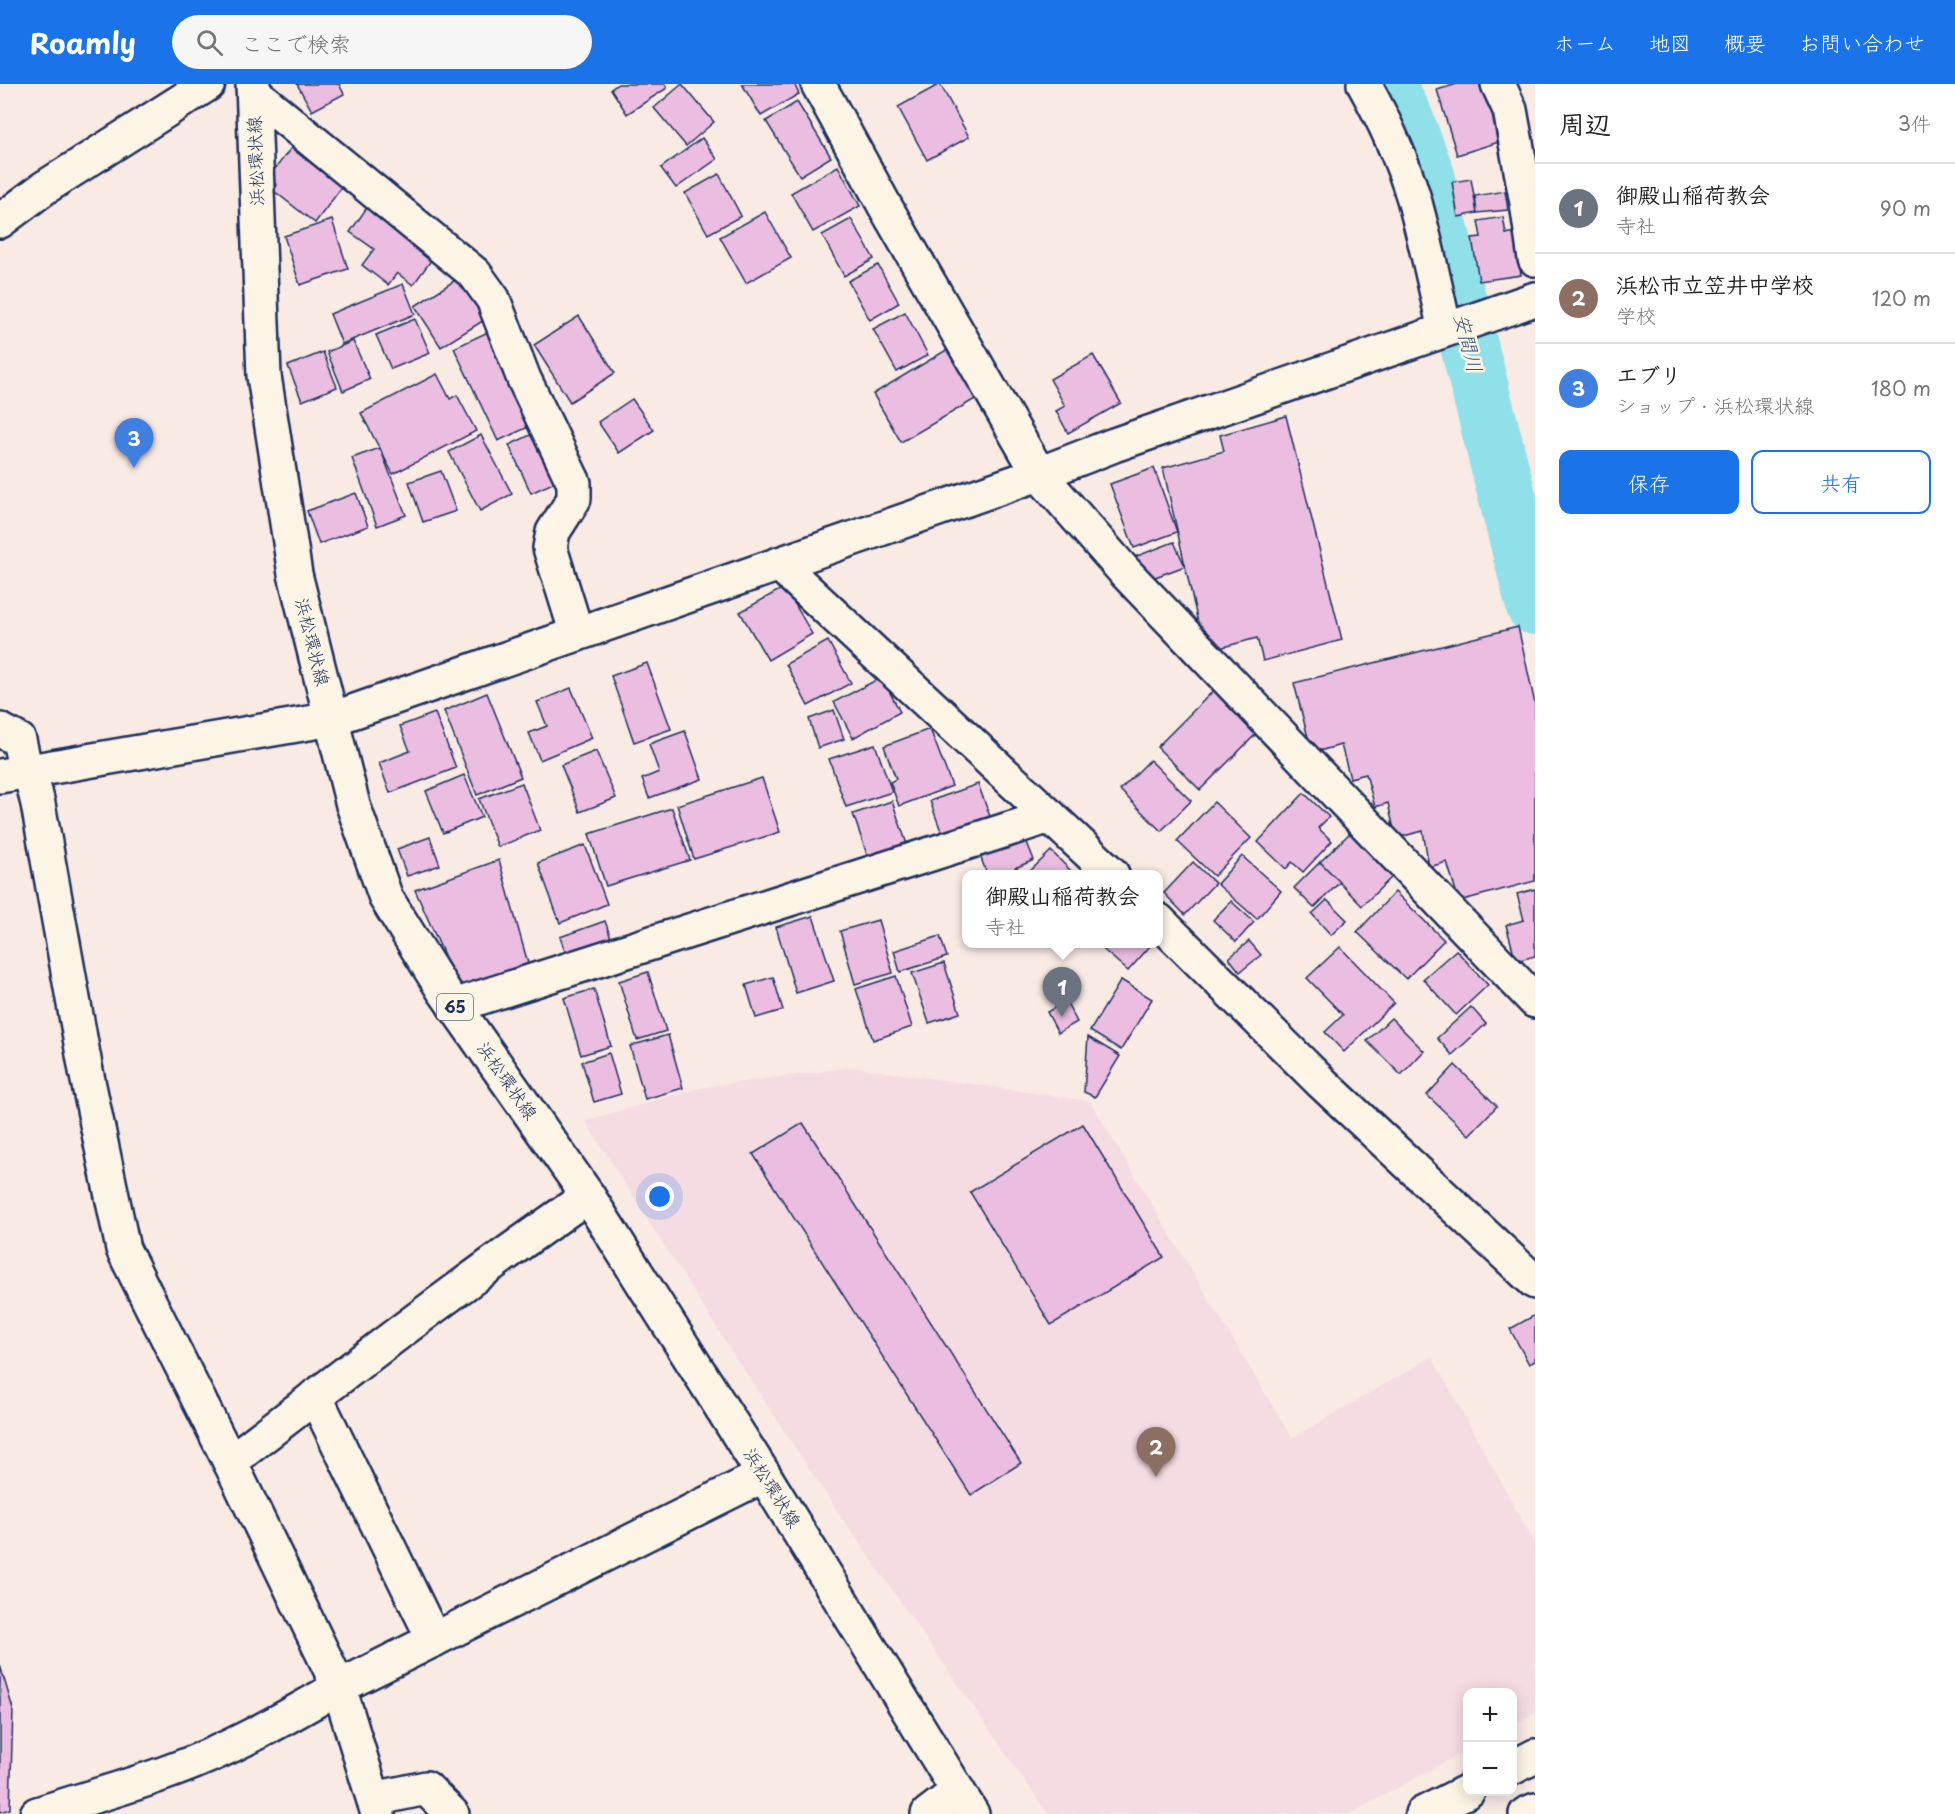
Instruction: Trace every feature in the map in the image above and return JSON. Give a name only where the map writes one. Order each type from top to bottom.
[{"type":"street","points":[[0,221],[44,188],[208,84]]},
{"type":"street","points":[[818,84],[886,208],[1039,474],[1125,572],[1535,1001]]},
{"type":"street","points":[[1364,84],[1378,109],[1414,198],[1446,329]]},
{"type":"street","points":[[1498,84],[1510,110],[1535,259]]},
{"type":"street","points":[[253,89],[475,274],[493,299],[524,379],[574,483],[574,499],[553,532],[550,548],[578,634]]},
{"type":"street","name":"浜松環状線","points":[[253,89],[264,376],[295,574],[353,805],[386,898],[454,1006],[588,1196],[764,1475],[965,1803]]},
{"type":"street","points":[[19,773],[332,718],[1039,474],[1114,445],[1535,299]]},
{"type":"street","points":[[779,564],[1108,870]]},
{"type":"street","points":[[0,730],[19,740],[19,773],[38,804],[86,1071],[123,1249],[339,1687],[376,1806],[426,1788],[452,1814]]},
{"type":"street","points":[[454,1006],[1050,816]]},
{"type":"street","points":[[1163,925],[1321,1082],[1535,1282]]},
{"type":"street","points":[[230,1462],[537,1231],[588,1196]]},
{"type":"street","points":[[315,1396],[434,1640]]},
{"type":"street","points":[[37,1814],[168,1772],[233,1745],[339,1687],[764,1475]]},
{"type":"street","points":[[1517,1765],[1535,1756]]},
{"type":"street","points":[[1422,1814],[1463,1793]]},
{"type":"street","points":[[928,1814],[965,1803]]},
{"type":"street","points":[[1526,1814],[1535,1810]]},
{"type":"shaded area","points":[[853,1067],[1090,1101],[1292,1438],[1432,1357],[1535,1544],[1535,1713],[1517,1723],[1517,1688],[1463,1688],[1463,1752],[1350,1814],[1048,1814],[840,1515],[732,1352],[585,1121],[698,1088]]},
{"type":"building","points":[[297,84],[339,84],[344,94],[312,111]]},
{"type":"building","points":[[618,84],[665,84],[667,88],[627,114],[611,89]]},
{"type":"building","points":[[682,84],[714,122],[686,146],[654,108]]},
{"type":"building","points":[[742,84],[794,84],[799,94],[761,116]]},
{"type":"building","points":[[940,84],[969,137],[927,160],[898,107]]},
{"type":"building","points":[[1457,84],[1484,84],[1502,141],[1457,155],[1437,90]]},
{"type":"building","points":[[797,102],[831,157],[800,176],[766,121]]},
{"type":"building","points":[[702,138],[717,159],[676,188],[661,168]]},
{"type":"building","points":[[291,148],[342,187],[315,223],[274,191],[277,185],[268,178]]},
{"type":"building","points":[[838,166],[860,206],[813,232],[791,193]]},
{"type":"building","points":[[719,174],[741,216],[708,234],[685,193]]},
{"type":"building","points":[[1471,179],[1477,213],[1458,217],[1452,182]]},
{"type":"building","points":[[1505,191],[1508,210],[1477,213],[1475,196]]},
{"type":"building","points":[[368,206],[435,255],[413,285],[397,273],[388,285],[362,265],[374,249],[350,232]]},
{"type":"building","points":[[765,212],[791,258],[746,283],[720,237]]},
{"type":"building","points":[[1503,217],[1506,234],[1514,232],[1521,275],[1479,281],[1472,238],[1481,237],[1478,221]]},
{"type":"building","points":[[851,219],[874,259],[844,276],[822,235]]},
{"type":"building","points":[[332,220],[348,269],[300,285],[284,236]]},
{"type":"building","points":[[878,265],[899,303],[870,320],[848,281]]},
{"type":"building","points":[[460,277],[486,319],[441,347],[415,306]]},
{"type":"building","points":[[403,284],[415,314],[342,344],[330,314]]},
{"type":"building","points":[[905,312],[928,355],[897,372],[873,329]]},
{"type":"building","points":[[579,316],[615,373],[570,402],[534,345]]},
{"type":"building","points":[[415,319],[430,353],[391,369],[376,335]]},
{"type":"building","points":[[490,331],[535,424],[498,441],[454,348]]},
{"type":"building","points":[[353,341],[370,379],[343,391],[327,352]]},
{"type":"building","points":[[948,349],[977,398],[901,442],[873,394]]},
{"type":"building","points":[[323,352],[337,387],[302,401],[288,366]]},
{"type":"building","points":[[1093,355],[1121,403],[1068,433],[1056,411],[1065,406],[1050,379]]},
{"type":"building","points":[[437,374],[450,399],[457,395],[476,431],[393,474],[361,413]]},
{"type":"building","points":[[632,399],[654,430],[619,453],[598,422]]},
{"type":"building","points":[[1286,416],[1342,640],[1263,661],[1257,638],[1216,649],[1199,627],[1163,468],[1224,451],[1220,435]]},
{"type":"building","points":[[539,431],[562,479],[531,493],[509,445]]},
{"type":"building","points":[[481,435],[512,494],[480,511],[449,452]]},
{"type":"building","points":[[380,448],[406,515],[377,526],[352,458]]},
{"type":"building","points":[[1154,468],[1177,532],[1134,548],[1110,484]]},
{"type":"building","points":[[441,471],[456,511],[423,522],[409,482]]},
{"type":"building","points":[[356,493],[368,526],[319,544],[307,511]]},
{"type":"building","points":[[1174,542],[1185,566],[1147,580],[1129,559]]},
{"type":"building","points":[[785,587],[812,634],[768,660],[740,612]]},
{"type":"building","points":[[1518,627],[1535,704],[1535,881],[1459,901],[1447,862],[1429,867],[1423,831],[1396,838],[1388,803],[1375,807],[1366,774],[1350,778],[1341,745],[1312,753],[1294,683]]},
{"type":"building","points":[[828,641],[851,683],[808,706],[786,664]]},
{"type":"building","points":[[647,663],[671,729],[634,742],[611,676]]},
{"type":"building","points":[[882,677],[900,712],[853,738],[834,702]]},
{"type":"building","points":[[571,688],[592,738],[540,760],[529,733],[547,726],[537,702]]},
{"type":"building","points":[[1216,688],[1259,731],[1200,790],[1157,747]]},
{"type":"building","points":[[487,693],[521,777],[477,795],[444,711]]},
{"type":"building","points":[[834,710],[844,739],[818,748],[809,719]]},
{"type":"building","points":[[435,713],[456,768],[390,793],[379,763],[410,751],[400,726]]},
{"type":"building","points":[[930,729],[952,786],[899,806],[890,782],[896,779],[884,746]]},
{"type":"building","points":[[685,731],[702,779],[649,798],[642,779],[659,772],[649,744]]},
{"type":"building","points":[[875,744],[892,792],[846,807],[829,759]]},
{"type":"building","points":[[596,751],[616,798],[580,812],[561,765]]},
{"type":"building","points":[[1150,760],[1191,801],[1161,831],[1120,790]]},
{"type":"building","points":[[464,775],[482,817],[443,833],[426,791]]},
{"type":"building","points":[[762,778],[780,832],[694,859],[677,805]]},
{"type":"building","points":[[522,783],[540,830],[498,847],[479,799]]},
{"type":"building","points":[[978,784],[992,822],[944,839],[930,801]]},
{"type":"building","points":[[1304,793],[1329,817],[1318,828],[1332,841],[1303,872],[1292,862],[1286,869],[1258,842]]},
{"type":"building","points":[[892,801],[909,850],[870,863],[853,814]]},
{"type":"building","points":[[1214,802],[1251,838],[1214,876],[1177,841]]},
{"type":"building","points":[[672,808],[690,860],[606,886],[589,834]]},
{"type":"building","points":[[1352,831],[1394,875],[1362,906],[1320,862]]},
{"type":"building","points":[[1024,835],[1034,860],[1015,868],[1016,870],[985,870],[979,853]]},
{"type":"building","points":[[430,837],[440,865],[407,876],[397,849]]},
{"type":"building","points":[[585,845],[607,904],[560,923],[538,863]]},
{"type":"building","points":[[1051,851],[1070,870],[1031,870]]},
{"type":"building","points":[[1242,856],[1281,891],[1257,919],[1217,884]]},
{"type":"building","points":[[499,860],[529,967],[468,987],[457,984],[415,890]]},
{"type":"building","points":[[1193,862],[1215,883],[1185,915],[1164,893]]},
{"type":"building","points":[[1320,862],[1340,882],[1314,908],[1294,888]]},
{"type":"building","points":[[1535,889],[1535,956],[1516,961],[1506,925],[1524,920],[1517,894]]},
{"type":"building","points":[[1395,892],[1444,940],[1406,979],[1357,932]]},
{"type":"building","points":[[1327,900],[1347,920],[1331,935],[1312,914]]},
{"type":"building","points":[[1231,901],[1254,922],[1236,942],[1213,920]]},
{"type":"building","points":[[813,916],[834,981],[796,993],[776,927]]},
{"type":"building","points":[[878,920],[893,973],[855,984],[840,931]]},
{"type":"building","points":[[605,921],[613,944],[568,960],[560,937]]},
{"type":"building","points":[[940,936],[947,957],[900,972],[894,951]]},
{"type":"building","points":[[1249,941],[1261,955],[1240,972],[1229,958]]},
{"type":"building","points":[[1340,947],[1394,1003],[1344,1052],[1325,1032],[1343,1015],[1307,978]]},
{"type":"building","points":[[1102,948],[1148,948],[1128,971]]},
{"type":"building","points":[[1456,950],[1488,985],[1456,1015],[1423,979]]},
{"type":"building","points":[[944,963],[960,1013],[929,1023],[912,973]]},
{"type":"building","points":[[648,972],[666,1031],[637,1040],[619,981]]},
{"type":"building","points":[[896,976],[912,1027],[873,1040],[856,989]]},
{"type":"building","points":[[773,977],[783,1010],[756,1018],[746,985]]},
{"type":"building","points":[[1121,980],[1152,999],[1121,1050],[1090,1031]]},
{"type":"building","points":[[594,989],[611,1046],[581,1055],[564,998]]},
{"type":"building","points":[[1066,1001],[1077,1022],[1058,1033],[1047,1012]]},
{"type":"building","points":[[1471,1007],[1486,1024],[1452,1055],[1437,1038]]},
{"type":"building","points":[[1391,1018],[1424,1051],[1401,1075],[1367,1041]]},
{"type":"building","points":[[668,1035],[683,1088],[645,1099],[630,1046]]},
{"type":"building","points":[[1088,1037],[1120,1056],[1095,1097],[1084,1092]]},
{"type":"building","points":[[609,1053],[621,1094],[594,1102],[582,1062]]},
{"type":"building","points":[[1455,1065],[1497,1106],[1469,1135],[1427,1095]]},
{"type":"building","points":[[803,1123],[1021,1463],[971,1495],[753,1154]]},
{"type":"building","points":[[1083,1124],[1164,1257],[1051,1325],[970,1192]]},
{"type":"building","points":[[1535,1315],[1535,1361],[1529,1364],[1510,1329]]},
{"type":"building","points":[[0,1665],[13,1709],[10,1809],[0,1812]]},
{"type":"waterway","name":"安間川","points":[[1386,84],[1403,115],[1426,176],[1535,606]]},
{"type":"place","name":"エブリ","points":[[134,468]]},
{"type":"place","name":"御殿山稲荷教会","points":[[1062,1017]]},
{"type":"place","name":"浜松市立笠井中学校","points":[[1156,1477]]}]
